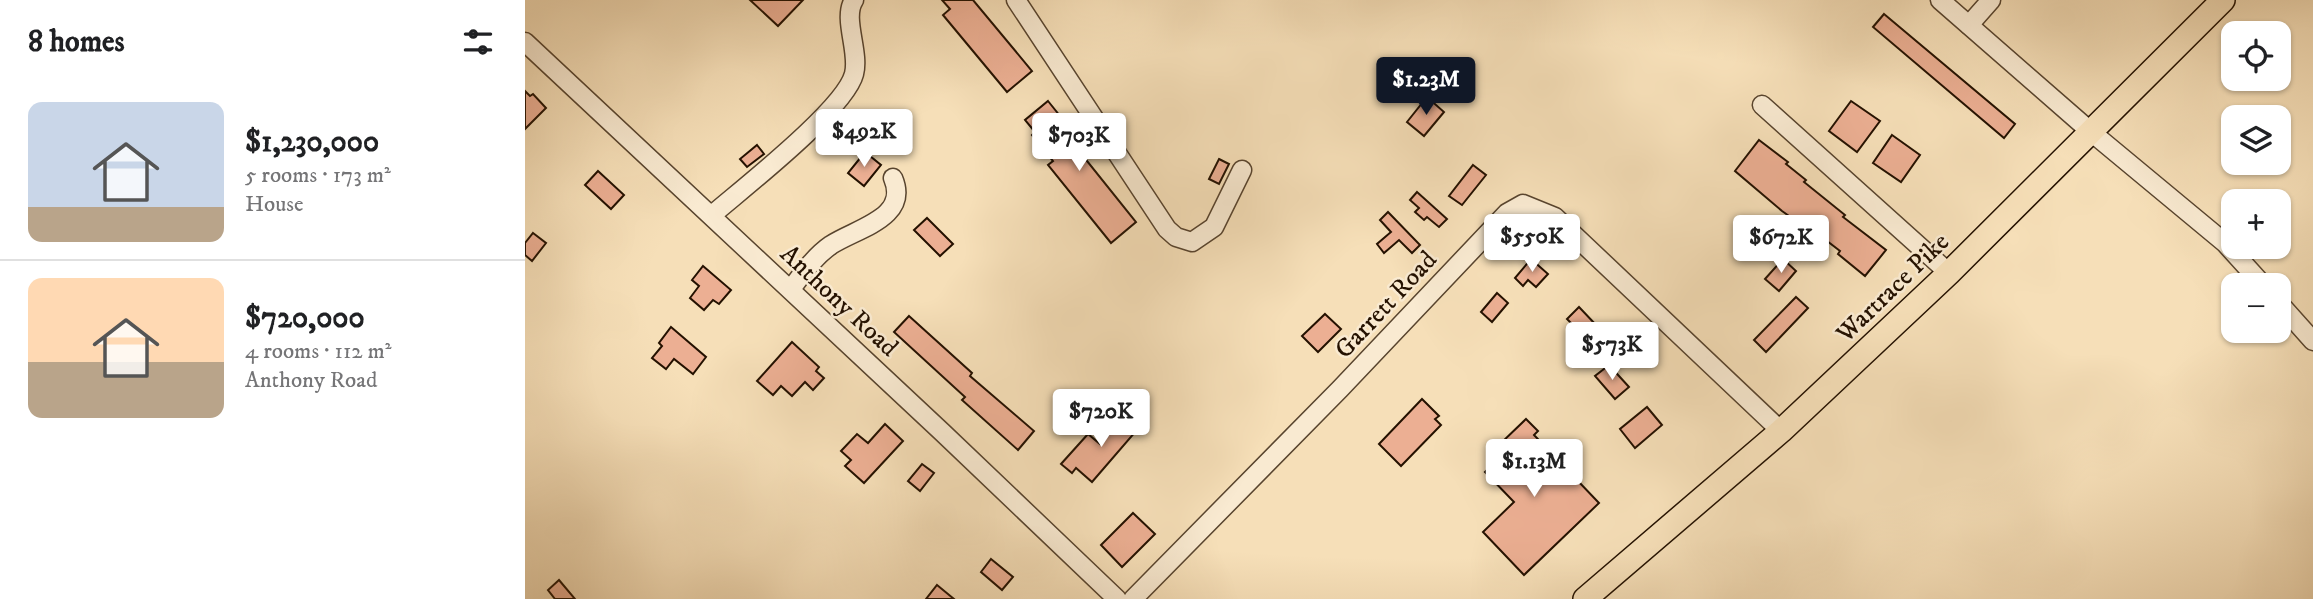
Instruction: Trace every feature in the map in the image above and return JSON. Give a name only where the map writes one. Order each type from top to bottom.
[{"type":"main road","name":"Wartrace Pike","points":[[1585,599],[1781,431],[1949,273],[2223,0]]},
{"type":"street","points":[[712,215],[817,123],[848,87],[854,75],[856,54],[850,6],[854,0]]},
{"type":"street","points":[[1016,0],[1167,229],[1176,237],[1192,242],[1214,227],[1242,170]]},
{"type":"street","points":[[1940,0],[2224,243],[2252,273]]},
{"type":"street","points":[[1969,25],[1991,0]]},
{"type":"street","name":"Anthony Road","points":[[525,42],[791,289],[1117,599]]},
{"type":"street","points":[[1762,105],[1949,273]]},
{"type":"street","points":[[791,289],[818,256],[831,245],[876,221],[896,203],[898,194],[893,178]]},
{"type":"street","name":"Garrett Road","points":[[1133,599],[1331,399],[1507,213],[1523,204],[1555,217],[1781,431]]},
{"type":"street","points":[[2291,316],[2313,341]]},
{"type":"building","points":[[750,0],[803,0],[778,26]]},
{"type":"building","points":[[942,0],[973,0],[1032,71],[1007,92],[943,15],[950,9]]},
{"type":"building","points":[[1884,14],[2015,124],[2004,138],[1873,27]]},
{"type":"building","points":[[525,91],[530,96],[533,94],[546,108],[525,129]]},
{"type":"building","points":[[1427,97],[1444,112],[1424,136],[1407,122]]},
{"type":"building","points":[[1048,101],[1080,141],[1075,146],[1136,222],[1111,243],[1048,165],[1053,161],[1032,135],[1035,132],[1025,120]]},
{"type":"building","points":[[1851,101],[1880,121],[1857,152],[1829,131]]},
{"type":"building","points":[[1892,135],[1920,155],[1901,182],[1873,163]]},
{"type":"building","points":[[1759,140],[1788,162],[1786,164],[1806,180],[1804,182],[1845,215],[1843,217],[1886,250],[1865,276],[1838,254],[1840,251],[1805,224],[1803,226],[1782,211],[1735,171]]},
{"type":"building","points":[[757,145],[764,154],[747,167],[740,159]]},
{"type":"building","points":[[865,152],[881,165],[864,186],[848,173]]},
{"type":"building","points":[[1219,159],[1229,164],[1219,184],[1209,179]]},
{"type":"building","points":[[1473,165],[1486,175],[1462,205],[1449,196]]},
{"type":"building","points":[[598,171],[624,195],[611,209],[585,185]]},
{"type":"building","points":[[1417,192],[1447,219],[1439,227],[1427,217],[1424,220],[1415,212],[1419,208],[1410,200]]},
{"type":"building","points":[[1388,212],[1420,245],[1412,253],[1399,240],[1384,253],[1377,244],[1391,232],[1380,220]]},
{"type":"building","points":[[927,218],[953,244],[940,256],[914,230]]},
{"type":"building","points":[[533,233],[546,243],[532,261],[525,255],[525,243]]},
{"type":"building","points":[[1531,259],[1548,274],[1536,287],[1528,280],[1523,286],[1515,278]]},
{"type":"building","points":[[1783,259],[1796,271],[1779,291],[1765,279]]},
{"type":"building","points":[[703,266],[731,290],[719,304],[713,300],[704,310],[690,298],[699,286],[692,280]]},
{"type":"building","points":[[1497,293],[1508,303],[1492,322],[1481,312]]},
{"type":"building","points":[[1796,297],[1808,308],[1766,352],[1754,340]]},
{"type":"building","points":[[1579,307],[1597,326],[1585,337],[1567,319]]},
{"type":"building","points":[[1325,314],[1341,329],[1318,352],[1302,336]]},
{"type":"building","points":[[909,316],[972,373],[970,376],[1034,431],[1018,450],[962,400],[965,397],[894,332]]},
{"type":"building","points":[[671,327],[706,357],[693,374],[674,359],[666,369],[652,358],[662,346],[659,343]]},
{"type":"building","points":[[792,342],[819,367],[816,371],[824,378],[813,390],[805,382],[792,396],[781,386],[773,395],[757,381]]},
{"type":"building","points":[[1609,365],[1629,387],[1615,399],[1595,376]]},
{"type":"building","points":[[1422,399],[1439,416],[1435,419],[1441,425],[1401,466],[1379,444]]},
{"type":"building","points":[[1647,407],[1662,425],[1635,448],[1620,429]]},
{"type":"building","points":[[1128,411],[1143,423],[1092,482],[1076,468],[1072,473],[1061,464],[1088,434],[1100,444]]},
{"type":"building","points":[[1526,419],[1538,431],[1534,435],[1599,503],[1524,575],[1483,532],[1514,502],[1485,472],[1506,451],[1500,444]]},
{"type":"building","points":[[885,424],[903,441],[864,483],[845,466],[851,460],[841,451],[857,434],[868,443]]},
{"type":"building","points":[[922,464],[934,473],[920,491],[908,481]]},
{"type":"building","points":[[1133,513],[1155,534],[1122,567],[1101,545]]},
{"type":"building","points":[[991,559],[1013,577],[1002,590],[981,572]]},
{"type":"building","points":[[559,580],[575,599],[555,599],[548,590]]},
{"type":"building","points":[[937,585],[954,599],[926,599]]}]
